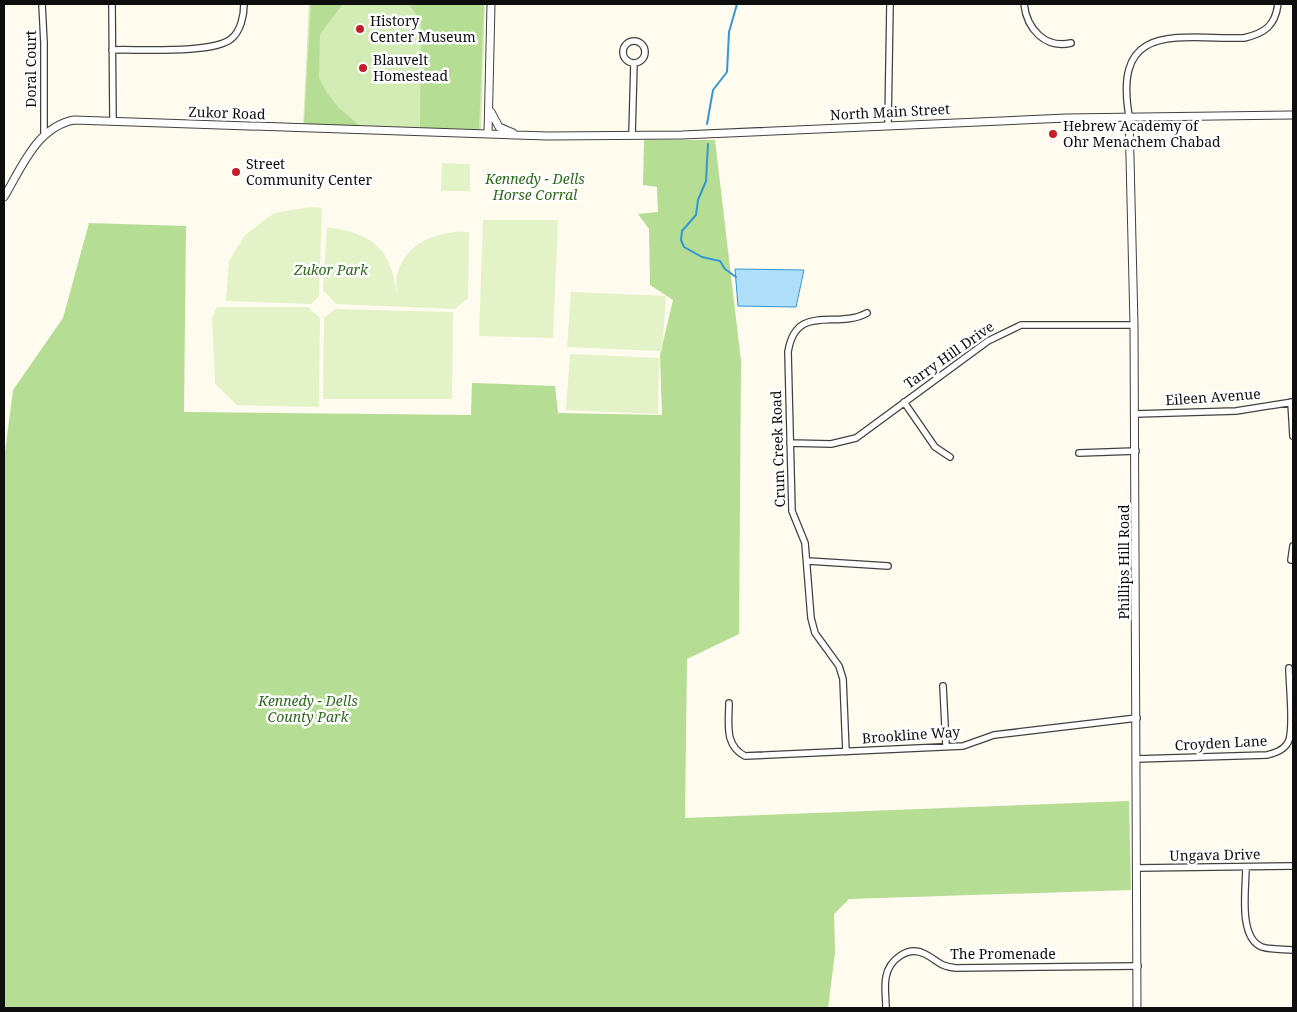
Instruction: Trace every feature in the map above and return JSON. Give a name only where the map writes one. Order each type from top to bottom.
[{"type":"street","name":"Doral Court","points":[[42,4],[44,134]]},
{"type":"street","points":[[112,4],[113,121]]},
{"type":"street","points":[[112,50],[205,48],[221,44],[232,38],[239,28],[244,14],[244,4]]},
{"type":"street","points":[[488,134],[491,4]]},
{"type":"street","points":[[888,125],[890,4]]},
{"type":"street","points":[[1024,4],[1029,22],[1045,41],[1062,45],[1071,43]]},
{"type":"street","points":[[1129,116],[1129,70],[1135,55],[1142,48],[1160,39],[1244,38],[1256,35],[1268,29],[1275,19],[1278,4]]},
{"type":"street","points":[[632,135],[634,64]]},
{"type":"street","points":[[490,101],[492,115],[497,124],[505,130],[520,135]]},
{"type":"street","name":"North Main Street","points":[[488,134],[682,135],[1129,116],[1293,115]]},
{"type":"street","name":"Phillips Hill Road","points":[[1129,116],[1136,452],[1137,1008]]},
{"type":"street","name":"Zukor Road","points":[[4,197],[44,134],[62,122],[74,120],[488,134]]},
{"type":"street","name":"Crum Creek Road","points":[[846,752],[843,679],[839,666],[815,633],[805,543],[792,511],[789,476],[788,352],[795,331],[811,320],[850,319],[867,313]]},
{"type":"street","name":"Tarry Hill Drive","points":[[790,443],[831,444],[850,440],[988,341],[1021,325],[1134,326]]},
{"type":"street","points":[[904,402],[935,447],[950,457]]},
{"type":"street","points":[[1292,402],[1293,436]]},
{"type":"street","name":"Eileen Avenue","points":[[1135,414],[1236,411],[1292,402]]},
{"type":"street","points":[[1079,453],[1136,452]]},
{"type":"street","points":[[1291,560],[1293,546]]},
{"type":"street","points":[[808,561],[888,566]]},
{"type":"street","name":"Croyden Lane","points":[[1136,759],[1268,755],[1283,749],[1289,741],[1290,730],[1288,668]]},
{"type":"street","points":[[943,686],[946,746]]},
{"type":"street","name":"Brookline Way","points":[[729,703],[730,739],[735,750],[745,756],[962,746],[994,735],[1137,718]]},
{"type":"street","name":"Ungava Drive","points":[[1137,868],[1293,866]]},
{"type":"street","points":[[1246,867],[1246,923],[1250,937],[1262,947],[1293,950]]},
{"type":"street","name":"The Promenade","points":[[886,1008],[886,976],[894,960],[908,952],[924,953],[937,964],[956,968],[1138,966]]},
{"type":"green space","points":[[309,4],[485,4],[481,131],[303,126]]},
{"type":"green space","points":[[311,4],[343,4],[320,34],[319,78],[327,93],[339,108],[360,126],[304,125]]},
{"type":"green space","points":[[408,4],[484,4],[479,129],[420,128],[421,20]]},
{"type":"green space","name":"Kennedy - Dells County Park","points":[[644,140],[715,140],[741,361],[739,634],[687,659],[685,818],[1129,801],[1131,890],[849,899],[834,914],[835,953],[828,1008],[4,1008],[4,460],[13,390],[63,318],[89,223],[186,226],[184,412],[471,415],[472,383],[555,386],[558,413],[662,415],[660,355],[673,300],[650,285],[649,229],[638,214],[658,212],[657,187],[643,185]]},
{"type":"green space","points":[[442,163],[470,164],[470,191],[441,191]]},
{"type":"green space","points":[[310,207],[322,208],[319,296],[311,304],[226,301],[229,261],[245,235],[274,213]]},
{"type":"green space","points":[[483,220],[558,220],[553,338],[479,336]]},
{"type":"green space","name":"Zukor Park","points":[[327,227],[357,234],[377,246],[390,265],[397,294],[397,275],[401,264],[416,246],[425,240],[447,233],[469,232],[468,298],[455,309],[336,304],[323,290]]},
{"type":"green space","points":[[571,292],[666,296],[662,351],[567,347]]},
{"type":"green space","points":[[217,307],[308,307],[320,318],[319,407],[237,405],[215,384],[212,318]]},
{"type":"green space","points":[[335,309],[453,312],[452,399],[323,399],[324,318]]},
{"type":"green space","points":[[570,354],[659,358],[658,414],[566,410]]},
{"type":"water","points":[[735,269],[804,270],[796,307],[738,306]]},
{"type":"waterway","points":[[707,124],[713,90],[727,72],[729,32],[737,4]]},
{"type":"waterway","points":[[708,144],[706,181],[698,200],[696,215],[682,231],[681,240],[684,247],[702,257],[720,261],[725,269],[736,277]]},
{"type":"place","name":"History Center Museum","points":[[360,29]]},
{"type":"place","name":"Blauvelt Homestead","points":[[363,68]]},
{"type":"place","name":"Hebrew Academy of Ohr Menachem Chabad","points":[[1053,134]]},
{"type":"place","name":"Street Community Center","points":[[236,172]]},
{"type":"park label","name":"Kennedy - Dells Horse Corral","points":[[535,187]]}]
